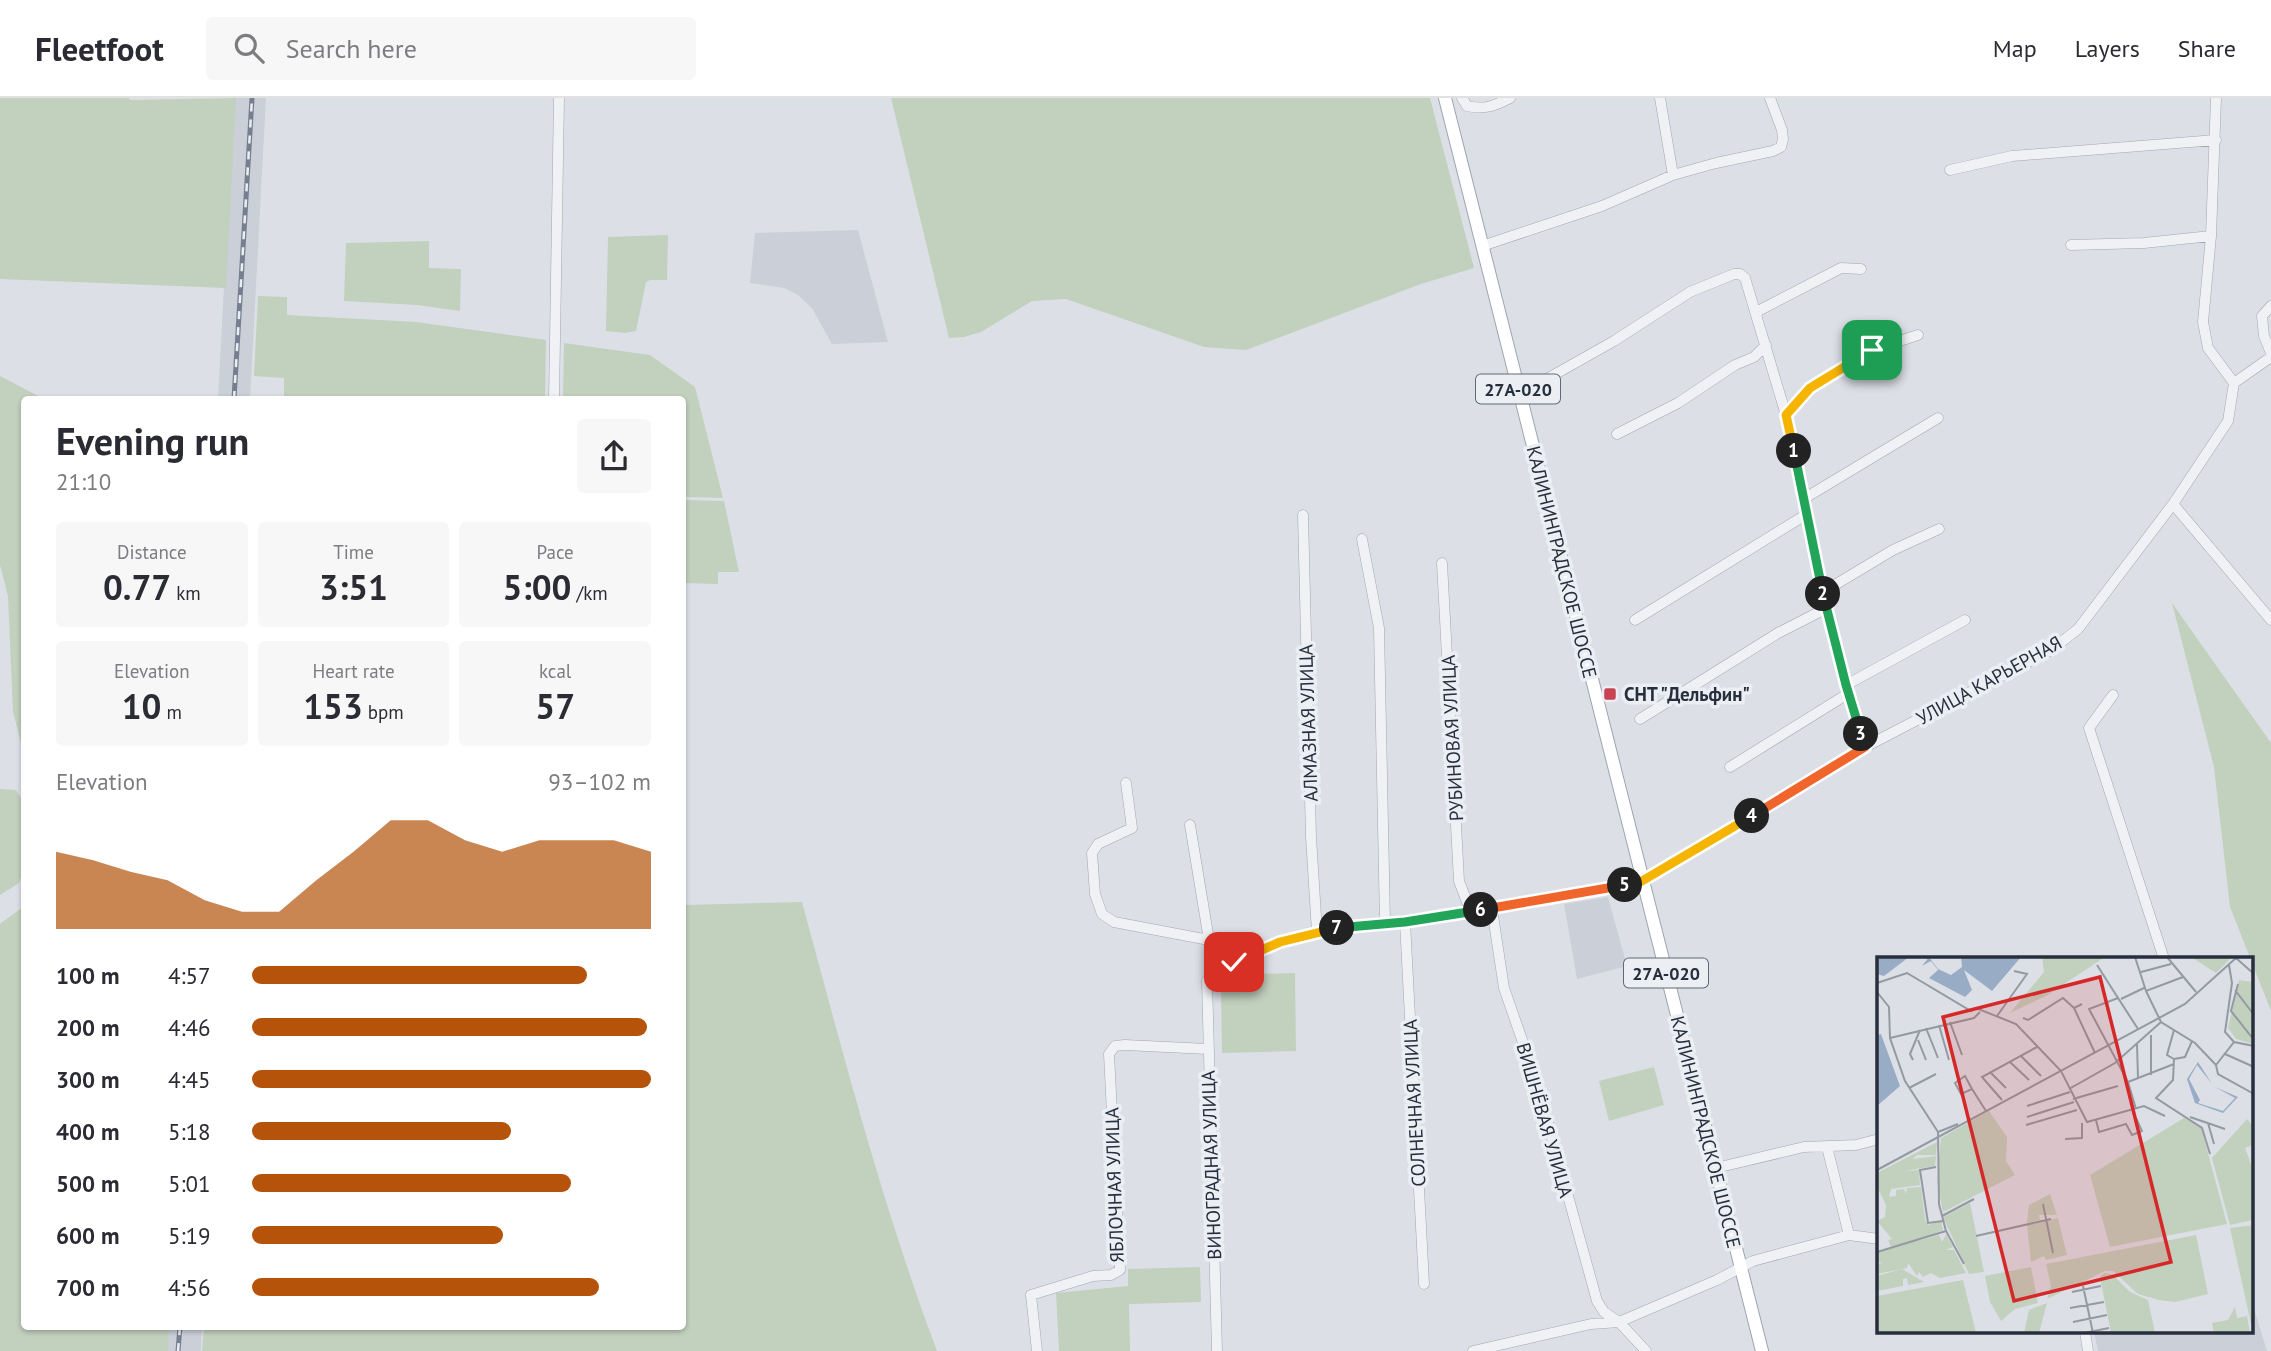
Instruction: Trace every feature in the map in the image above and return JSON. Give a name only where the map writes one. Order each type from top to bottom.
[{"type":"main road","name":"КАЛИНИНГРАДСКОЕ ШОССЕ","points":[[1445,98],[1762,1351]]},
{"type":"street","points":[[554,396],[559,98]]},
{"type":"street","points":[[1462,98],[1467,106],[1482,110],[1510,98]]},
{"type":"street","points":[[1660,98],[1673,175]]},
{"type":"street","points":[[1482,246],[1602,206],[1673,175],[1773,151],[1781,146],[1783,139],[1770,98]]},
{"type":"street","points":[[2216,98],[2211,236],[2203,322],[2208,348],[2234,383],[2271,355],[2264,336],[2262,316],[2271,306]]},
{"type":"street","points":[[1950,170],[2012,156],[2216,140]]},
{"type":"street","points":[[2071,245],[2144,243],[2211,236]]},
{"type":"street","points":[[1756,312],[1841,268],[1861,269]]},
{"type":"street","points":[[1536,385],[1614,341],[1690,292],[1734,274],[1745,278],[1786,415],[1826,608],[1865,747]]},
{"type":"street","points":[[1786,415],[1810,388],[1861,356],[1918,335]]},
{"type":"street","points":[[1617,434],[1678,403],[1716,376],[1754,357],[1766,345]]},
{"type":"street","name":"УЛИЦА КАРЬЕРНАЯ","points":[[1207,980],[1234,962],[1280,942],[1317,932],[1492,909],[1642,881],[1865,747],[2051,650],[2078,629],[2173,504],[2228,421],[2234,383]]},
{"type":"street","points":[[1805,498],[1938,418]]},
{"type":"street","points":[[2173,504],[2271,620]]},
{"type":"street","name":"АЛМАЗНАЯ УЛИЦА","points":[[1303,514],[1311,837],[1317,932]]},
{"type":"street","points":[[1634,620],[1807,514]]},
{"type":"street","points":[[1823,592],[1892,550],[1939,529]]},
{"type":"street","points":[[1362,539],[1379,628],[1385,923]]},
{"type":"street","name":"РУБИНОВАЯ УЛИЦА","points":[[1442,563],[1460,881],[1470,911]]},
{"type":"street","points":[[1640,719],[1777,633],[1826,608]]},
{"type":"street","points":[[1730,767],[1847,689],[1965,620]]},
{"type":"street","points":[[2113,695],[2089,728],[2163,957]]},
{"type":"street","points":[[1126,783],[1132,828],[1098,844],[1092,853],[1095,894],[1102,914],[1114,922],[1209,940],[1234,962]]},
{"type":"street","points":[[1190,825],[1209,940]]},
{"type":"street","name":"ВИШНЁВАЯ УЛИЦА","points":[[1492,909],[1504,988],[1536,1080],[1597,1301],[1604,1312],[1619,1322],[1646,1351]]},
{"type":"street","name":"СОЛНЕЧНАЯ УЛИЦА","points":[[1405,922],[1424,1284]]},
{"type":"street","name":"ВИНОГРАДНАЯ УЛИЦА","points":[[1207,980],[1217,1351]]},
{"type":"street","name":"ЯБЛОЧНАЯ УЛИЦА","points":[[1037,1351],[1031,1295],[1093,1276],[1111,1275],[1120,1270],[1109,1054],[1115,1046],[1125,1045],[1208,1049]]},
{"type":"street","points":[[1716,1168],[1804,1147],[1856,1145],[1877,1140]]},
{"type":"street","points":[[1828,1147],[1849,1235]]},
{"type":"street","points":[[1473,1351],[1591,1324],[1619,1322],[1717,1280],[1753,1261],[1849,1235],[1877,1239]]},
{"type":"shaded area","points":[[234,98],[266,98],[250,396],[218,396]]},
{"type":"shaded area","points":[[858,230],[888,342],[832,344],[812,308],[798,295],[784,288],[750,283],[755,233]]},
{"type":"shaded area","points":[[1608,897],[1627,966],[1577,979],[1564,904]]},
{"type":"shaded area","points":[[2254,1309],[2267,1351],[2098,1351],[2094,1334],[2254,1334]]},
{"type":"shaded area","points":[[167,1330],[202,1330],[201,1351],[166,1351]]},
{"type":"green space","points":[[0,98],[236,98],[226,288],[0,279]]},
{"type":"green space","points":[[891,98],[1430,98],[1474,268],[1421,284],[1246,350],[1204,347],[1066,299],[1032,301],[981,332],[949,338]]},
{"type":"green space","points":[[668,235],[667,280],[646,282],[636,331],[606,331],[608,237]]},
{"type":"green space","points":[[429,241],[429,268],[461,269],[460,311],[417,305],[344,301],[346,243]]},
{"type":"green space","points":[[258,296],[287,297],[287,315],[416,322],[546,340],[545,396],[284,396],[284,378],[254,376]]},
{"type":"green space","points":[[564,343],[650,355],[695,387],[723,498],[686,497],[686,396],[563,396]]},
{"type":"green space","points":[[0,376],[38,396],[21,396],[21,743],[13,712],[8,596],[0,565]]},
{"type":"green space","points":[[686,500],[724,501],[739,572],[718,572],[718,584],[686,583]]},
{"type":"green space","points":[[2172,603],[2271,743],[2271,1011],[2254,968],[2254,957],[2250,957],[2230,907],[2214,767]]},
{"type":"green space","points":[[0,789],[16,790],[21,798],[21,877],[19,883],[0,895]]},
{"type":"green space","points":[[802,902],[881,1185],[937,1351],[202,1351],[204,1330],[686,1330],[686,905]]},
{"type":"green space","points":[[21,908],[21,1330],[169,1330],[168,1351],[0,1351],[0,924]]},
{"type":"green space","points":[[1295,973],[1296,1051],[1222,1053],[1223,983],[1258,974]]},
{"type":"green space","points":[[1654,1067],[1664,1105],[1609,1121],[1599,1081]]},
{"type":"green space","points":[[1200,1267],[1201,1302],[1129,1304],[1130,1351],[1059,1351],[1056,1293],[1128,1286],[1128,1269]]},
{"type":"railway","points":[[234,396],[252,98]]},
{"type":"railway","points":[[178,1351],[180,1330]]},
{"type":"place","name":"СНТ \"Дельфин\"","points":[[1610,694]]},
{"type":"route","points":[[1234,962],[1280,942],[1317,932],[1492,909],[1642,881],[1731,830],[1865,747],[1826,608],[1786,415],[1810,388],[1872,350]]}]
